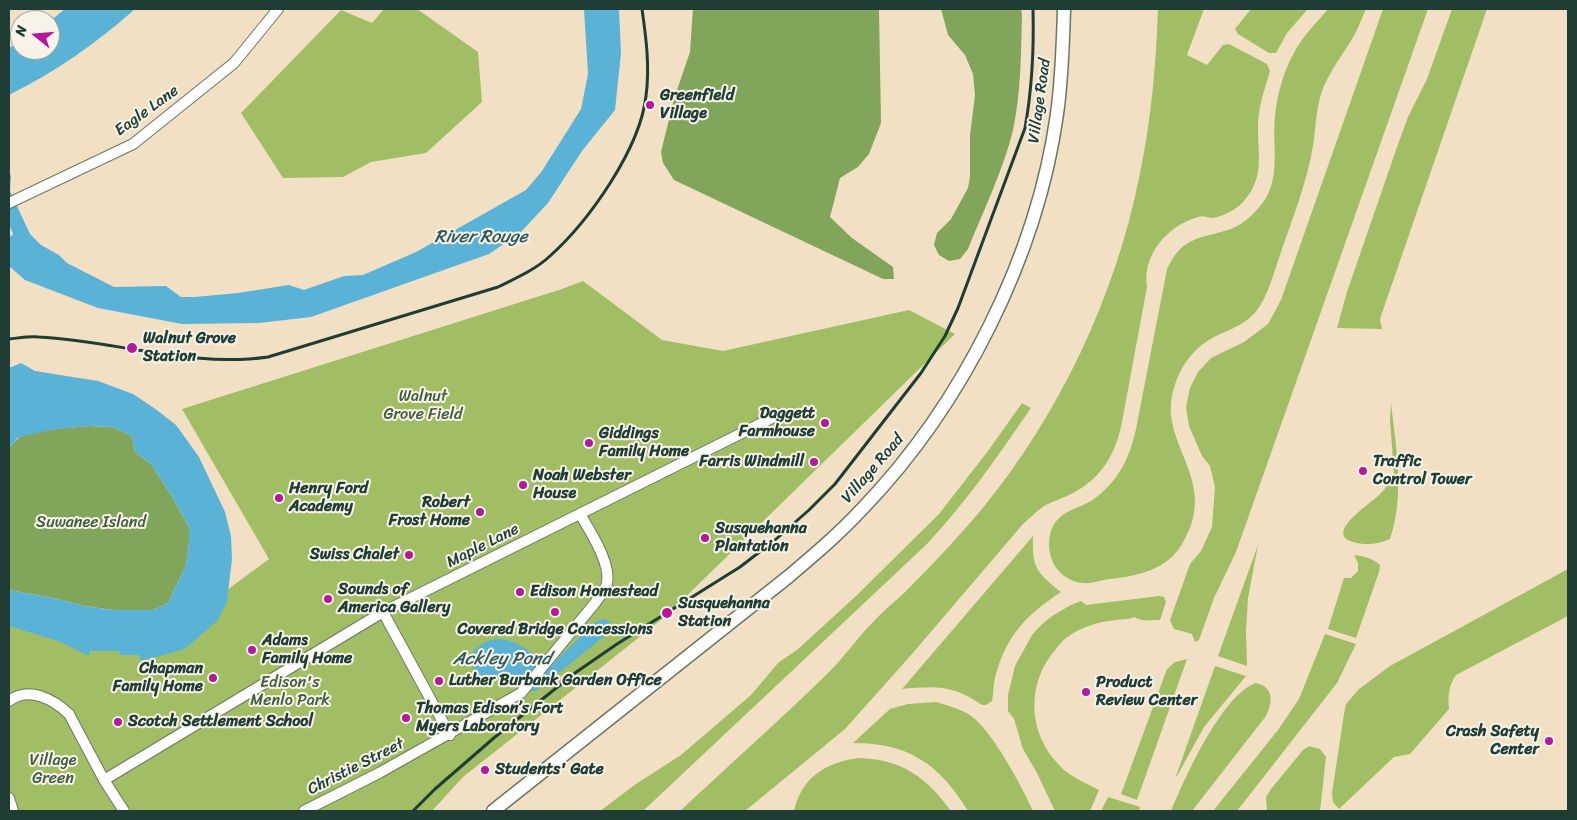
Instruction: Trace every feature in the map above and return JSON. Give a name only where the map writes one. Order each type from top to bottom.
[{"type":"street","name":"Eagle Lane","points":[[9,203],[133,144],[234,63],[278,9]]},
{"type":"street","name":"Village Road","points":[[493,811],[817,552],[863,508],[907,458],[927,431],[965,373],[996,313],[1032,218],[1040,192],[1057,116],[1064,9]]},
{"type":"street","name":"Maple Lane","points":[[104,780],[383,612],[780,414]]},
{"type":"street","name":"Christie Street","points":[[304,811],[379,774],[521,693],[595,603],[607,581],[607,570],[604,560],[580,514]]},
{"type":"street","points":[[383,612],[450,735]]},
{"type":"street","points":[[9,701],[25,694],[35,694],[61,706],[73,720],[104,780],[124,811]]},
{"type":"street","points":[[9,798],[13,811]]},
{"type":"green space","points":[[384,9],[417,9],[478,52],[482,102],[426,153],[371,162],[343,177],[283,178],[241,113],[341,10],[372,23]]},
{"type":"green space","points":[[693,9],[879,9],[881,123],[869,154],[858,167],[840,178],[830,217],[852,238],[893,267],[894,279],[883,279],[674,180],[663,163],[661,152],[674,99],[690,52]]},
{"type":"green space","points":[[941,9],[1021,9],[1022,15],[1019,87],[1016,116],[1009,145],[999,175],[968,249],[960,259],[949,261],[939,255],[934,245],[937,233],[951,219],[968,188],[970,176],[970,135],[975,95],[973,74],[965,55],[948,35]]},
{"type":"green space","points":[[1158,9],[1204,9],[1187,55],[1207,65],[1223,45],[1229,44],[1267,64],[1270,71],[1262,97],[1258,123],[1258,174],[1250,193],[1240,205],[1225,214],[1213,218],[1198,217],[1176,227],[1159,243],[1148,264],[1146,275],[1147,287],[1122,422],[1112,454],[1092,480],[1070,495],[1044,506],[1023,524],[845,729],[745,811],[680,811],[826,675],[874,621],[940,557],[982,509],[1010,473],[1036,434],[1080,353],[1099,310],[1129,223],[1150,115]]},
{"type":"green space","points":[[1251,9],[1308,9],[1287,33],[1276,53],[1269,53],[1238,34],[1235,29]]},
{"type":"green space","points":[[1328,9],[1366,9],[1355,34],[1333,69],[1322,91],[1318,104],[1313,146],[1307,173],[1267,292],[1257,310],[1247,320],[1208,340],[1195,351],[1180,372],[1174,388],[1171,408],[1173,427],[1192,481],[1195,500],[1192,521],[1182,544],[1168,560],[1150,570],[1131,576],[1089,583],[1074,581],[1066,577],[1055,566],[1050,551],[1050,535],[1053,526],[1063,515],[1091,501],[1106,489],[1123,466],[1131,448],[1167,269],[1185,245],[1199,238],[1240,225],[1260,207],[1267,196],[1273,177],[1275,157],[1274,126],[1277,99],[1282,82],[1298,45]]},
{"type":"green space","points":[[1383,9],[1428,9],[1236,552],[1214,598],[1199,640],[1195,642],[1192,634],[1174,629],[1170,620],[1190,564],[1201,551],[1212,527],[1215,487],[1210,466],[1202,456],[1189,426],[1186,407],[1190,388],[1198,372],[1211,358],[1244,342],[1268,324],[1281,300]]},
{"type":"green space","points":[[1452,9],[1487,9],[1382,313],[1380,320],[1382,329],[1337,328],[1347,292],[1397,147],[1408,117],[1427,79]]},
{"type":"green space","points":[[583,281],[662,340],[723,351],[909,310],[955,334],[666,616],[463,777],[432,811],[9,811],[9,621],[139,655],[269,559],[182,409]]},
{"type":"green space","points":[[1022,403],[1031,408],[969,495],[927,544],[643,811],[600,811],[636,784],[681,755],[751,695],[779,662],[797,650],[856,596],[939,514],[988,451]]},
{"type":"green space","points":[[1391,403],[1398,471],[1395,522],[1390,539],[1372,544],[1353,542],[1345,538],[1343,532],[1346,525],[1382,492],[1392,474],[1394,474],[1390,419]]},
{"type":"green space","name":"Suwanee Island","points":[[89,426],[112,427],[132,436],[135,452],[151,464],[189,527],[186,565],[168,603],[153,610],[114,610],[84,606],[9,590],[9,449],[17,439],[31,433]]},
{"type":"green space","points":[[1033,536],[1033,555],[1037,568],[1061,592],[1038,608],[1020,626],[1006,647],[994,681],[992,701],[982,705],[972,698],[944,688],[902,689]]},
{"type":"green space","points":[[1258,545],[1248,598],[1247,666],[1218,656]]},
{"type":"green space","points":[[1354,555],[1368,558],[1380,565],[1356,638],[1328,629],[1344,578],[1351,578],[1358,571],[1358,563]]},
{"type":"green space","points":[[1568,569],[1568,616],[1456,675],[1449,692],[1449,709],[1410,754],[1394,757],[1339,809],[1333,802],[1332,793],[1344,714],[1346,704],[1359,689],[1390,666]]},
{"type":"green space","points":[[1159,596],[1164,597],[1166,602],[1160,620],[1144,620],[1134,617],[1102,622],[1090,626],[1077,631],[1065,639],[1046,662],[1035,692],[1034,708],[1041,739],[1049,753],[1064,770],[1078,780],[1099,790],[1090,811],[1055,811],[1023,749],[1014,719],[1008,711],[1008,695],[1015,666],[1032,635],[1041,625],[1071,605],[1081,601],[1086,605]]},
{"type":"green space","points":[[1325,634],[1356,644],[1337,683],[1237,811],[1213,811],[1278,730],[1299,699]]},
{"type":"green space","points":[[1187,659],[1137,800],[1121,794],[1167,669],[1175,662]]},
{"type":"green space","points":[[1215,666],[1246,676],[1204,727],[1176,776]]},
{"type":"green space","points":[[1256,683],[1262,685],[1269,692],[1271,700],[1266,716],[1192,811],[1171,811],[1185,779],[1218,720],[1230,703],[1243,690]]},
{"type":"green space","points":[[936,702],[967,713],[983,727],[1007,762],[1033,811],[968,811],[946,781],[921,759],[891,747],[853,743],[890,709],[908,704]]},
{"type":"green space","points":[[1309,746],[1320,749],[1326,757],[1320,811],[1267,811],[1266,797],[1271,789],[1303,750]]},
{"type":"green space","points":[[858,758],[888,762],[912,772],[942,799],[951,811],[794,811],[803,789],[817,774],[835,764]]},
{"type":"green space","points":[[1108,797],[1140,807],[1139,811],[1101,811]]},
{"type":"water","points":[[65,9],[135,9],[106,34],[75,56],[43,77],[9,95],[9,48],[10,60],[60,60],[60,13]]},
{"type":"water","name":"River Rouge","points":[[584,9],[619,9],[621,53],[615,110],[582,151],[548,203],[520,233],[489,254],[311,317],[259,323],[182,324],[98,308],[25,280],[9,266],[9,238],[13,234],[9,224],[9,172],[11,176],[10,191],[30,234],[41,245],[59,255],[67,263],[114,287],[166,286],[181,297],[238,293],[289,285],[304,290],[344,276],[363,275],[416,252],[526,190],[542,171],[581,109],[588,74]]},
{"type":"water","points":[[21,363],[35,371],[98,381],[133,394],[176,425],[199,457],[225,512],[231,536],[232,559],[227,602],[217,621],[185,649],[141,661],[139,655],[120,655],[119,651],[90,651],[89,656],[61,642],[9,626],[9,590],[84,606],[114,610],[153,610],[168,603],[186,565],[189,542],[189,527],[151,464],[135,452],[132,436],[112,427],[89,426],[49,430],[17,438],[9,449],[9,368]]},
{"type":"water","name":"Ackley Pond","points":[[605,619],[610,622],[611,631],[536,691],[522,688],[500,678],[485,679],[472,667],[470,655],[480,645],[491,640],[501,639],[520,645],[551,666],[595,622]]},
{"type":"railway","points":[[9,339],[28,337],[68,339],[182,357],[211,359],[268,357],[498,287],[532,270],[544,261],[581,224],[610,183],[634,138],[642,117],[648,74],[642,9]]},
{"type":"railway","points":[[413,811],[435,789],[495,737],[575,673],[617,644],[740,567],[775,540],[835,484],[921,373],[945,336],[958,308],[1025,128],[1032,68],[1033,9]]},
{"type":"place","name":"Greenfield Village","points":[[650,105]]},
{"type":"place","name":"Walnut Grove Station","points":[[132,348]]},
{"type":"place","name":"Daggett Farmhouse","points":[[825,423]]},
{"type":"place","name":"Giddings Family Home","points":[[589,443]]},
{"type":"place","name":"Farris Windmill","points":[[814,462]]},
{"type":"place","name":"Traffic Control Tower","points":[[1363,471]]},
{"type":"place","name":"Noah Webster House","points":[[523,485]]},
{"type":"place","name":"Henry Ford Academy","points":[[279,498]]},
{"type":"place","name":"Robert Frost Home","points":[[480,512]]},
{"type":"place","name":"Susquehanna Plantation","points":[[705,538]]},
{"type":"place","name":"Swiss Chalet","points":[[409,555]]},
{"type":"place","name":"Edison Homestead","points":[[520,592]]},
{"type":"place","name":"Sounds of America Gallery","points":[[328,599]]},
{"type":"place","name":"Covered Bridge Concessions","points":[[555,612]]},
{"type":"place","name":"Susquehanna Station","points":[[667,613]]},
{"type":"place","name":"Adams Family Home","points":[[252,650]]},
{"type":"place","name":"Chapman Family Home","points":[[213,678]]},
{"type":"place","name":"Luther Burbank Garden Office","points":[[439,681]]},
{"type":"place","name":"Product Review Center","points":[[1086,692]]},
{"type":"place","name":"Thomas Edison’s Fort Myers Laboratory","points":[[406,718]]},
{"type":"place","name":"Scotch Settlement School","points":[[118,722]]},
{"type":"place","name":"Crash Safety Center","points":[[1549,741]]},
{"type":"place","name":"Students' Gate","points":[[485,770]]},
{"type":"park label","name":"Walnut Grove Field","points":[[423,406]]},
{"type":"park label","name":"Edison's Menlo Park","points":[[290,692]]},
{"type":"park label","name":"Village Green","points":[[53,770]]}]
